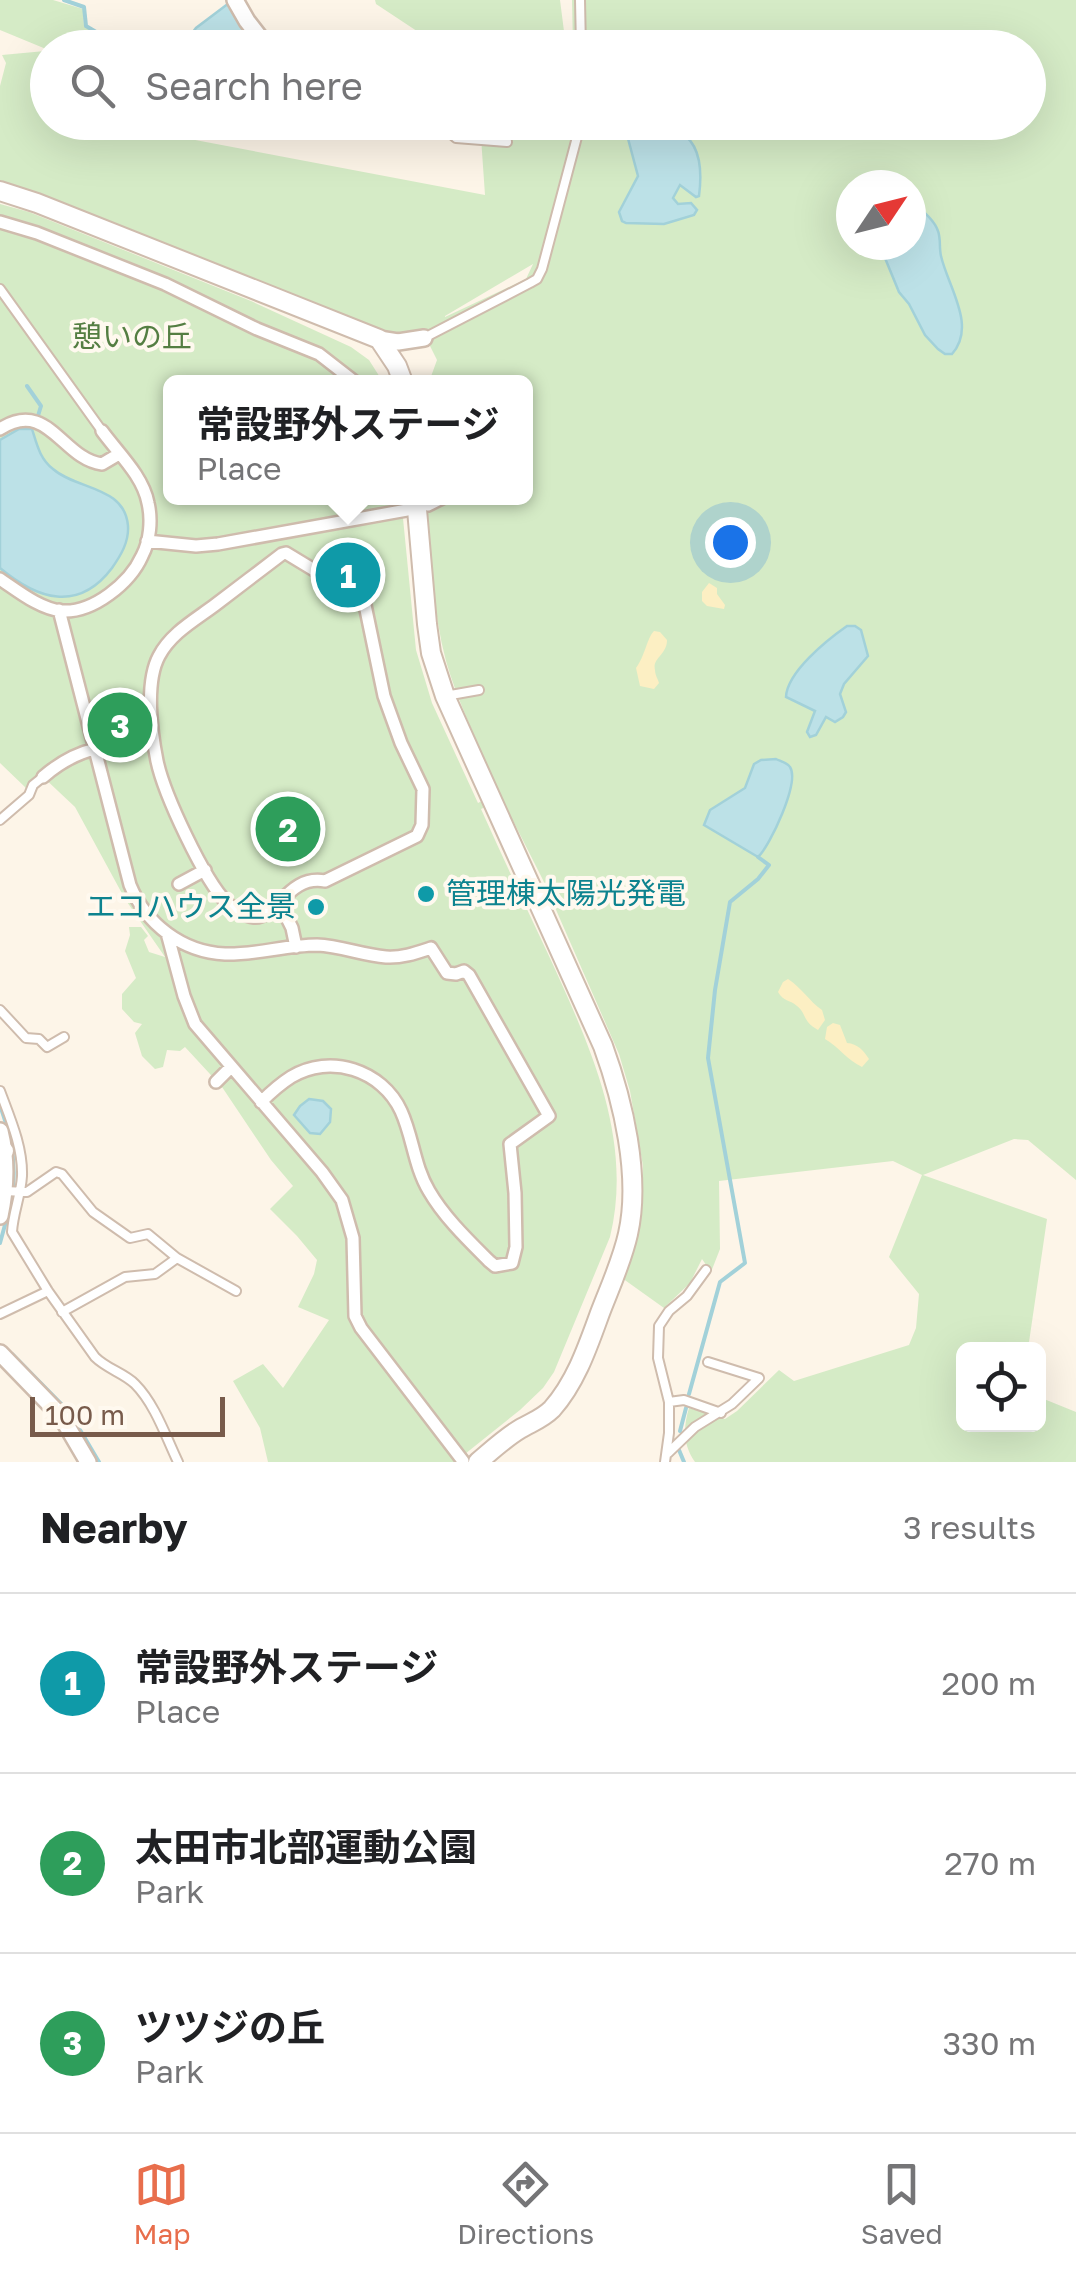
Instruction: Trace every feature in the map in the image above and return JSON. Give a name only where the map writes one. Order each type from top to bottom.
[{"type":"street","points":[[235,0],[254,30]]},
{"type":"street","points":[[0,191],[379,339],[398,342],[424,338]]},
{"type":"street","points":[[0,222],[166,284],[319,354],[346,375]]},
{"type":"street","points":[[379,339],[400,375]]},
{"type":"street","points":[[0,429],[19,420],[33,421],[46,426],[89,462],[102,464],[119,454]]},
{"type":"street","points":[[0,579],[59,610],[88,608],[109,594],[138,564],[150,524],[148,499],[102,431]]},
{"type":"street","points":[[147,542],[218,544],[412,506],[431,653],[445,696],[604,1046],[620,1094],[633,1182],[623,1251],[576,1372],[553,1408],[478,1462]]},
{"type":"street","points":[[286,554],[358,596],[366,605],[384,696],[423,794],[422,825],[416,836],[324,880],[294,887],[278,902],[261,916],[236,910],[218,892],[205,870],[168,798],[157,759],[152,673],[174,635],[286,554]]},
{"type":"street","points":[[59,610],[130,885],[143,910],[167,933],[204,951],[227,954],[316,946],[350,948],[384,957],[407,956],[431,948],[447,973],[464,971],[469,975],[549,1116],[510,1143],[516,1229],[512,1263],[495,1266],[440,1206],[422,1176],[400,1110],[391,1095],[367,1075],[352,1068],[319,1067],[289,1078],[261,1102]]},
{"type":"street","points":[[42,777],[58,764],[95,749]]},
{"type":"street","points":[[179,884],[205,870]]},
{"type":"street","points":[[278,902],[292,928],[296,947]]},
{"type":"street","points":[[167,933],[189,1011],[202,1033],[342,1200],[353,1238],[355,1316],[361,1328],[463,1461]]},
{"type":"street","points":[[216,1082],[231,1067]]},
{"type":"street","points":[[0,1132],[12,1191],[0,1216]]},
{"type":"street","points":[[0,1353],[61,1416],[88,1462]]},
{"type":"lane","points":[[580,0],[580,30]]},
{"type":"lane","points":[[482,140],[507,142]]},
{"type":"lane","points":[[424,338],[537,279],[577,140]]},
{"type":"lane","points":[[0,289],[102,431]]},
{"type":"lane","points":[[445,696],[479,690]]},
{"type":"lane","points":[[0,820],[29,795],[42,777]]},
{"type":"lane","points":[[0,1010],[26,1038],[40,1039],[48,1047],[64,1037]]},
{"type":"lane","points":[[0,1091],[22,1164],[12,1191],[12,1232],[95,1358],[133,1382],[178,1462]]},
{"type":"lane","points":[[12,1191],[26,1192],[56,1172],[62,1174],[93,1212],[130,1238],[148,1234],[177,1258],[236,1290]]},
{"type":"lane","points":[[62,1312],[125,1277],[155,1274],[177,1258]]},
{"type":"lane","points":[[666,1457],[669,1402],[658,1358],[659,1326],[706,1270]]},
{"type":"lane","points":[[0,1314],[48,1290]]},
{"type":"lane","points":[[666,1457],[695,1427],[721,1412],[758,1378],[708,1362]]},
{"type":"lane","points":[[669,1402],[684,1400],[721,1412]]},
{"type":"green space","points":[[0,0],[53,0],[83,9],[84,26],[91,30],[30,30],[30,42],[0,30]]},
{"type":"green space","points":[[375,0],[560,0],[564,30],[415,30]]},
{"type":"green space","name":"憩いの丘","points":[[572,0],[1076,0],[1076,1180],[1028,1140],[1014,1139],[923,1175],[1047,1219],[1029,1342],[956,1342],[956,1432],[1046,1432],[1046,1400],[1076,1412],[1076,1462],[695,1462],[685,1436],[689,1408],[725,1419],[779,1370],[794,1381],[909,1345],[916,1328],[919,1294],[889,1257],[922,1175],[893,1161],[719,1181],[720,1249],[711,1272],[702,1259],[690,1283],[664,1308],[622,1278],[637,1239],[643,1166],[630,1091],[619,1054],[543,880],[502,799],[481,809],[579,1023],[604,1092],[616,1164],[610,1237],[554,1372],[543,1388],[455,1462],[268,1462],[260,1428],[233,1381],[263,1364],[283,1388],[329,1320],[298,1307],[317,1260],[270,1209],[293,1186],[222,1087],[185,1047],[180,1051],[167,1050],[163,1067],[155,1069],[142,1056],[135,1033],[142,1024],[134,1022],[122,1009],[122,994],[136,978],[125,951],[129,927],[141,927],[148,936],[144,940],[149,952],[165,957],[125,899],[75,807],[41,775],[26,788],[0,763],[0,204],[251,301],[351,347],[369,360],[379,375],[163,375],[163,505],[402,505],[416,650],[432,703],[478,803],[499,792],[446,661],[435,600],[426,505],[533,505],[533,375],[432,375],[437,360],[428,342],[409,335],[365,330],[0,185],[0,86],[6,63],[2,55],[30,52],[30,140],[195,140],[485,195],[481,140],[1046,140],[1046,30],[573,30]],"holes":[[[533,264],[526,279],[445,316]]]},
{"type":"sand","points":[[709,583],[717,588],[724,609],[702,601],[702,592]]},
{"type":"sand","points":[[654,631],[667,640],[655,666],[659,683],[654,689],[640,686],[636,668]]},
{"type":"sand","points":[[788,979],[822,1010],[825,1020],[818,1030],[778,992]]},
{"type":"sand","points":[[833,1023],[840,1025],[847,1043],[860,1048],[869,1059],[862,1067],[825,1039],[827,1027]]},
{"type":"water","points":[[229,3],[247,30],[194,30]]},
{"type":"water","points":[[628,140],[690,140],[700,168],[699,196],[680,185],[673,198],[678,204],[691,203],[697,210],[694,215],[664,224],[622,221],[619,212],[638,176]]},
{"type":"water","points":[[926,214],[936,227],[941,256],[959,306],[962,331],[952,354],[945,354],[925,335],[899,292],[886,260],[926,260]]},
{"type":"water","points":[[19,429],[32,429],[42,456],[53,469],[109,496],[125,513],[128,532],[121,553],[99,582],[85,591],[71,596],[43,593],[0,568],[0,440]]},
{"type":"water","points":[[847,626],[861,630],[868,656],[844,684],[840,694],[846,712],[843,717],[835,722],[826,717],[816,735],[810,737],[807,732],[815,711],[786,697],[788,687],[809,657]]},
{"type":"water","points":[[776,759],[790,767],[791,786],[776,828],[758,857],[704,825],[710,810],[745,788],[754,764]]},
{"type":"water","points":[[309,1099],[323,1101],[331,1109],[330,1122],[320,1134],[310,1133],[294,1115]]},
{"type":"waterway","points":[[64,0],[84,7],[86,26],[93,30]]},
{"type":"waterway","points":[[27,386],[41,406],[37,419]]},
{"type":"waterway","points":[[689,1394],[720,1282],[745,1263],[708,1058],[730,902],[769,865],[758,857]]},
{"type":"waterway","points":[[0,1106],[13,1155],[10,1205]]},
{"type":"waterway","points":[[0,1243],[8,1214]]},
{"type":"waterway","points":[[12,1354],[70,1413],[99,1462]]},
{"type":"waterway","points":[[680,1431],[686,1408]]},
{"type":"waterway","points":[[679,1450],[684,1462]]},
{"type":"place","name":"常設野外ステージ","points":[[348,575]]},
{"type":"place","name":"ツツジの丘","points":[[120,725]]},
{"type":"place","name":"太田市北部運動公園","points":[[288,829]]},
{"type":"place","name":"管理棟太陽光発電","points":[[426,894]]},
{"type":"place","name":"エコハウス全景","points":[[316,907]]}]
